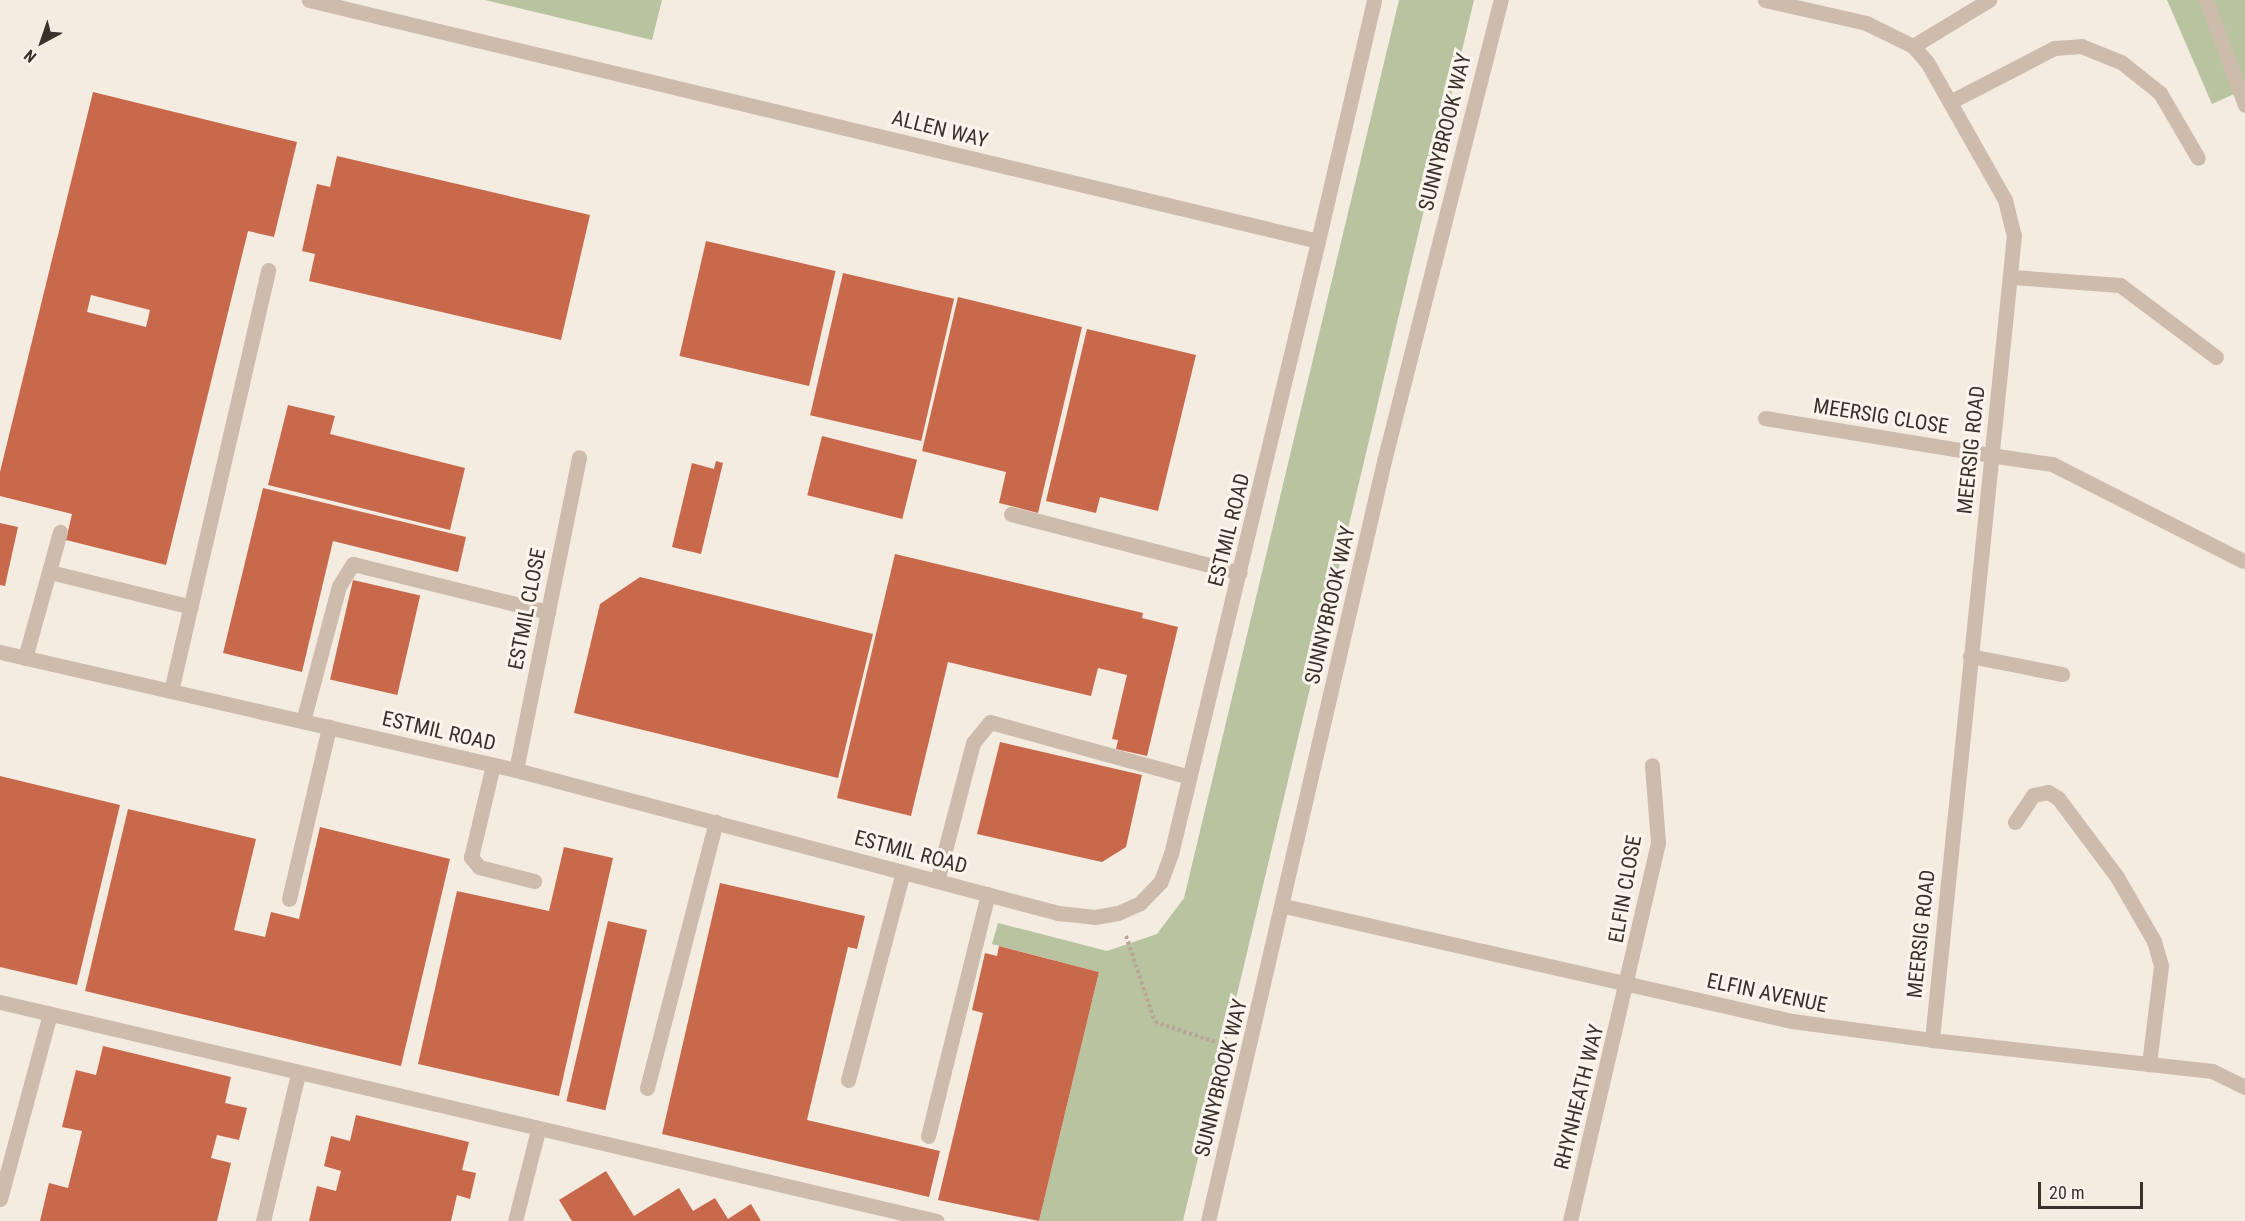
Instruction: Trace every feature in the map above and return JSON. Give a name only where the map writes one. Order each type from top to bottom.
[{"type":"street","name":"ALLEN WAY","points":[[309,0],[1318,242]]},
{"type":"street","points":[[1318,242],[1374,0]]},
{"type":"street","name":"SUNNYBROOK WAY","points":[[1208,1221],[1284,906],[1384,461],[1501,0]]},
{"type":"street","points":[[1765,0],[1817,6],[1866,24],[1913,46],[1989,0]]},
{"type":"street","points":[[2205,0],[2245,105]]},
{"type":"street","name":"MEERSIG ROAD","points":[[1913,46],[1950,102],[2005,200],[2014,234],[2012,277],[1990,455],[1932,1040]]},
{"type":"street","points":[[1950,102],[2054,48],[2080,46],[2121,62],[2160,93],[2198,158]]},
{"type":"street","name":"ESTMIL ROAD","points":[[0,652],[516,770],[1058,913],[1095,917],[1119,913],[1140,903],[1161,881],[1190,777],[1318,242]]},
{"type":"street","points":[[171,691],[268,270]]},
{"type":"street","points":[[2012,277],[2120,285],[2216,357]]},
{"type":"street","name":"MEERSIG CLOSE","points":[[1765,418],[2052,464],[2243,561]]},
{"type":"street","name":"ESTMIL CLOSE","points":[[516,770],[579,457]]},
{"type":"street","points":[[1011,514],[1240,573]]},
{"type":"street","points":[[25,658],[51,572],[60,532]]},
{"type":"street","points":[[303,721],[339,586],[352,564],[548,612]]},
{"type":"street","points":[[51,572],[191,607]]},
{"type":"street","points":[[1970,656],[2062,674]]},
{"type":"street","points":[[937,881],[973,743],[990,722],[1190,777]]},
{"type":"street","points":[[289,899],[329,727]]},
{"type":"street","points":[[493,765],[471,857],[479,867],[534,881]]},
{"type":"street","name":"ELFIN CLOSE","points":[[1628,984],[1658,842],[1652,765]]},
{"type":"street","points":[[2015,822],[2033,795],[2048,792],[2058,798],[2116,877],[2154,941],[2161,966],[2149,1064]]},
{"type":"street","points":[[647,1088],[716,822]]},
{"type":"street","points":[[848,1080],[903,872]]},
{"type":"street","points":[[928,1136],[988,894]]},
{"type":"street","name":"ELFIN AVENUE","points":[[1284,906],[1792,1021],[1932,1040],[2212,1071],[2245,1087]]},
{"type":"street","name":"RHYNHEATH WAY","points":[[1570,1221],[1628,984]]},
{"type":"street","points":[[0,1002],[298,1074],[937,1221]]},
{"type":"street","points":[[0,1198],[50,1014]]},
{"type":"street","points":[[263,1221],[298,1074]]},
{"type":"street","points":[[515,1221],[538,1130]]},
{"type":"path","points":[[1119,913],[1155,1022],[1249,1052]]},
{"type":"green space","points":[[485,0],[662,0],[652,40]]},
{"type":"green space","points":[[1399,0],[1474,0],[1183,1221],[1039,1221],[1099,972],[992,944],[998,923],[1107,951],[1157,934],[1184,898]]},
{"type":"green space","points":[[2167,0],[2245,0],[2245,89],[2212,104]]},
{"type":"building","points":[[93,92],[297,142],[274,237],[248,231],[166,565],[66,540],[72,514],[0,496],[0,472]],"holes":[[[91,295],[150,310],[146,327],[87,312]]]},
{"type":"building","points":[[337,156],[590,215],[561,340],[309,281],[315,254],[302,251],[317,184],[330,187]]},
{"type":"building","points":[[706,241],[836,271],[809,386],[679,356]]},
{"type":"building","points":[[843,273],[954,299],[921,441],[810,415]]},
{"type":"building","points":[[958,297],[1082,327],[1038,513],[999,503],[1006,472],[922,451]]},
{"type":"building","points":[[1087,329],[1196,355],[1158,511],[1100,497],[1096,513],[1046,501]]},
{"type":"building","points":[[288,405],[335,416],[330,434],[465,468],[450,530],[268,485]]},
{"type":"building","points":[[822,436],[917,460],[902,519],[807,495]]},
{"type":"building","points":[[716,461],[723,463],[701,554],[672,547],[692,463],[714,469]]},
{"type":"building","points":[[263,488],[466,537],[458,572],[333,541],[302,672],[223,653]]},
{"type":"building","points":[[0,523],[18,527],[5,586],[0,585]]},
{"type":"building","points":[[895,554],[1143,613],[1142,618],[1178,627],[1147,756],[1116,749],[1118,740],[1112,739],[1127,675],[1098,668],[1091,696],[948,662],[911,816],[837,798]]},
{"type":"building","points":[[640,577],[873,634],[838,778],[574,713],[600,604]]},
{"type":"building","points":[[353,580],[420,596],[397,695],[330,679]]},
{"type":"building","points":[[1000,742],[1142,775],[1126,847],[1102,862],[977,834]]},
{"type":"building","points":[[0,776],[120,805],[77,985],[0,967]]},
{"type":"building","points":[[128,809],[256,839],[234,930],[265,937],[271,912],[299,919],[320,827],[450,859],[401,1066],[85,991]]},
{"type":"building","points":[[564,847],[613,858],[559,1096],[418,1064],[457,891],[549,911]]},
{"type":"building","points":[[720,883],[865,916],[857,949],[848,947],[807,1120],[940,1151],[929,1197],[662,1134]]},
{"type":"building","points":[[608,921],[647,930],[605,1110],[566,1101]]},
{"type":"building","points":[[999,946],[1099,972],[1039,1221],[938,1200],[983,1013],[972,1010],[985,953],[997,956]]},
{"type":"building","points":[[103,1046],[231,1077],[225,1103],[247,1108],[239,1140],[217,1135],[211,1158],[231,1163],[217,1221],[40,1221],[49,1183],[68,1188],[82,1131],[62,1127],[76,1070],[96,1075]]},
{"type":"building","points":[[356,1115],[469,1142],[462,1170],[476,1173],[470,1199],[457,1195],[451,1221],[309,1221],[317,1186],[336,1191],[341,1171],[324,1166],[331,1136],[350,1141]]},
{"type":"building","points":[[606,1171],[634,1216],[679,1188],[693,1211],[715,1198],[728,1219],[751,1204],[761,1221],[572,1221],[559,1200]]}]
